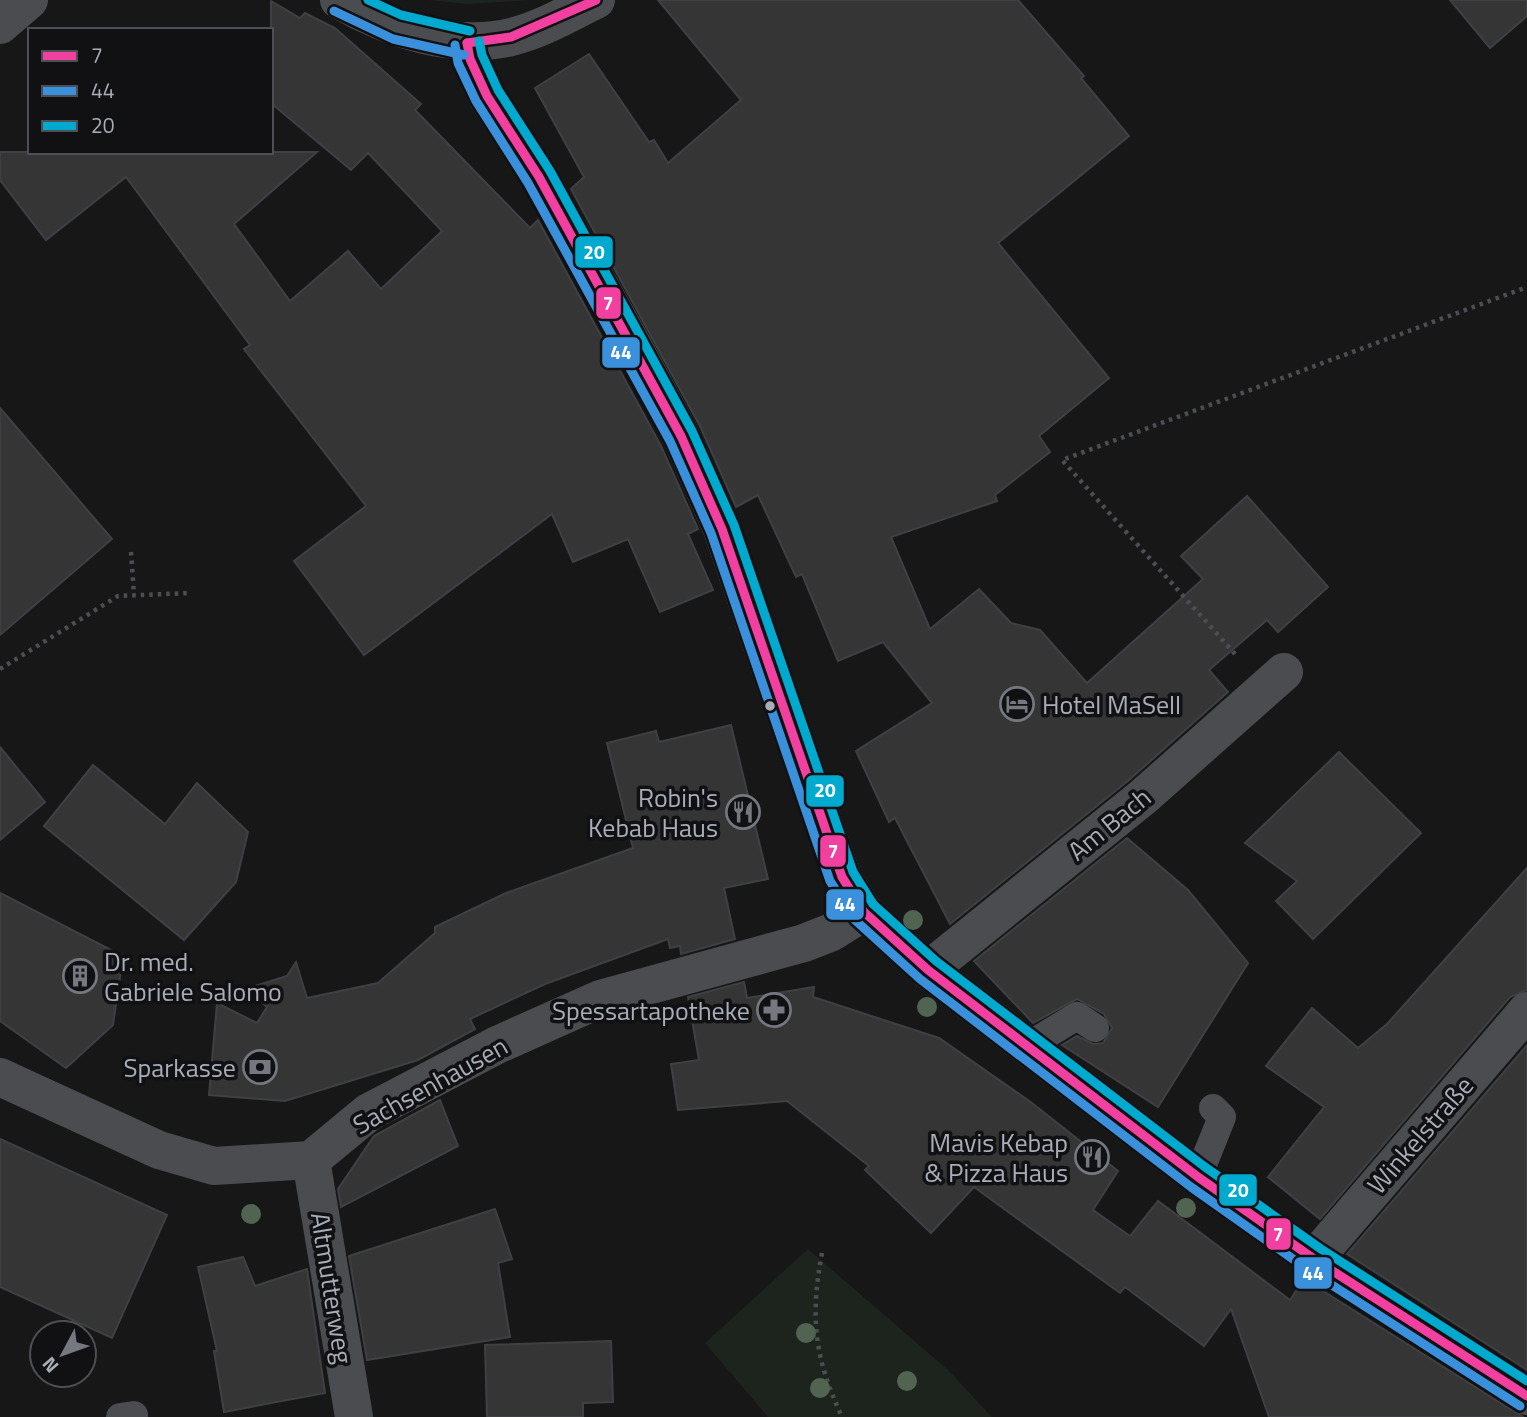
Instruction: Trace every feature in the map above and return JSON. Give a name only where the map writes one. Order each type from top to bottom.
[{"type":"street","points":[[340,0],[397,27],[467,43],[511,37],[596,0]]},
{"type":"street","points":[[467,43],[470,59],[487,96],[539,177],[681,436],[722,529],[842,877],[864,912],[928,970],[1198,1177],[1314,1259],[1527,1396]]},
{"type":"street","name":"Am Bach","points":[[928,970],[1143,797],[1275,680]]},
{"type":"street","name":"Sachsenhausen","points":[[311,1160],[369,1112],[497,1045],[600,999],[804,943],[832,932],[864,912]]},
{"type":"street","name":"Winkelstraße","points":[[1314,1259],[1527,1011]]},
{"type":"street","points":[[0,1077],[159,1150],[214,1166],[311,1160]]},
{"type":"street","name":"Altmutterweg","points":[[311,1160],[354,1417]]},
{"type":"lane","points":[[1026,1047],[1077,1016],[1094,1028]]},
{"type":"lane","points":[[1198,1177],[1222,1117],[1213,1108]]},
{"type":"path","points":[[1275,680],[1062,460],[1527,287]]},
{"type":"path","points":[[131,552],[134,595]]},
{"type":"path","points":[[0,669],[118,596],[190,593]]},
{"type":"path","points":[[822,1253],[816,1286],[815,1336],[825,1375],[842,1417]]},
{"type":"shaded area","points":[[428,0],[530,0],[468,4]]},
{"type":"shaded area","points":[[808,1249],[948,1370],[992,1417],[768,1417],[705,1343]]},
{"type":"building","points":[[658,0],[1018,0],[1084,76],[1081,78],[1129,136],[998,243],[1109,378],[1039,436],[1050,452],[995,495],[997,501],[891,537],[930,629],[979,589],[1011,623],[1040,630],[1087,683],[1203,579],[1181,556],[1247,496],[1328,587],[1278,632],[1267,620],[1209,670],[1228,692],[1129,780],[950,924],[895,818],[889,822],[856,751],[932,703],[883,642],[838,661],[802,574],[796,577],[758,495],[736,507],[700,426],[571,189],[584,177],[535,88],[589,54],[649,142],[654,140],[668,163],[741,100]]},
{"type":"building","points":[[1450,0],[1527,0],[1527,16],[1490,48]]},
{"type":"building","points":[[271,1],[300,18],[305,13],[335,28],[421,104],[415,110],[530,228],[538,220],[661,446],[698,529],[688,534],[713,590],[660,612],[628,539],[573,562],[552,514],[364,655],[294,561],[366,506],[244,349],[250,345],[126,177],[46,240],[0,180],[0,152],[317,152],[234,224],[290,301],[348,251],[381,289],[442,231],[368,153],[351,170],[273,105]]},
{"type":"building","points":[[0,408],[112,539],[0,635]]},
{"type":"building","points":[[731,725],[768,879],[724,888],[735,939],[681,954],[680,946],[670,948],[668,939],[545,984],[470,1019],[475,1029],[418,1060],[285,1101],[209,1095],[217,1003],[257,1023],[267,1007],[245,989],[287,976],[296,962],[307,998],[378,983],[435,933],[435,927],[506,893],[633,848],[607,743],[656,731],[659,742]]},
{"type":"building","points":[[0,747],[45,802],[0,840]]},
{"type":"building","points":[[1339,752],[1421,833],[1313,939],[1276,901],[1297,881],[1245,843]]},
{"type":"building","points":[[93,765],[165,824],[197,783],[248,832],[236,882],[184,940],[44,826]]},
{"type":"building","points":[[1127,838],[1188,890],[1248,963],[1158,1107],[1062,1045],[1077,1036],[1093,1044],[1103,1043],[1112,1028],[1104,1014],[1077,999],[1033,1023],[974,961]]},
{"type":"building","points":[[1527,868],[1527,990],[1510,997],[1320,1219],[1268,1177],[1324,1107],[1266,1066],[1312,1008],[1358,1048],[1387,1024]]},
{"type":"building","name":"Dr. med. Gabriele Salomo","points":[[0,893],[123,956],[113,1025],[66,1068],[0,1021]]},
{"type":"building","points":[[744,982],[747,998],[814,987],[813,997],[939,1038],[1032,1103],[1118,1171],[1093,1210],[1130,1236],[1158,1201],[1290,1300],[1304,1279],[1523,1417],[1269,1417],[1231,1309],[1204,1346],[1125,1287],[1120,1293],[974,1187],[931,1233],[865,1170],[869,1166],[787,1101],[678,1110],[671,1064],[699,1060],[688,997]]},
{"type":"building","points":[[1527,1045],[1527,1370],[1347,1254]]},
{"type":"building","points":[[440,1100],[458,1146],[341,1207],[338,1189],[374,1136]]},
{"type":"building","points":[[0,1139],[167,1215],[112,1338],[98,1332],[98,1319],[70,1319],[0,1287]]},
{"type":"building","points":[[495,1209],[512,1259],[498,1263],[510,1337],[367,1360],[349,1256]]},
{"type":"building","points":[[243,1257],[255,1286],[307,1269],[325,1393],[224,1412],[214,1351],[217,1351],[198,1267]]},
{"type":"building","points":[[611,1341],[613,1402],[583,1403],[583,1417],[487,1417],[485,1345]]},
{"type":"transit line","name":"20","points":[[368,0],[401,15],[470,31]]},
{"type":"transit line","name":"7","points":[[467,43],[511,37],[596,0]]},
{"type":"transit line","name":"44","points":[[334,11],[393,39],[464,55]]},
{"type":"transit line","name":"20","points":[[479,41],[482,55],[498,90],[550,171],[692,431],[734,525],[853,872],[873,904],[936,961],[1205,1167],[1321,1249],[1527,1381]]},
{"type":"transit line","name":"7","points":[[467,43],[470,59],[487,96],[539,177],[681,436],[722,529],[842,877],[864,912],[928,970],[1198,1177],[1314,1259],[1527,1396]]},
{"type":"transit line","name":"44","points":[[455,45],[458,63],[476,101],[528,183],[670,441],[711,533],[830,881],[855,920],[920,979],[1191,1187],[1307,1269],[1520,1406]]},
{"type":"place","name":"Hotel MaSell","points":[[1017,704]]},
{"type":"place","name":"Robin's Kebab Haus","points":[[743,812]]},
{"type":"place","name":"Dr. med. Gabriele Salomo","points":[[80,976]]},
{"type":"place","name":"Spessartapotheke","points":[[774,1010]]},
{"type":"place","name":"Sparkasse","points":[[260,1067]]},
{"type":"place","name":"Mavis Kebap & Pizza Haus","points":[[1092,1157]]}]
